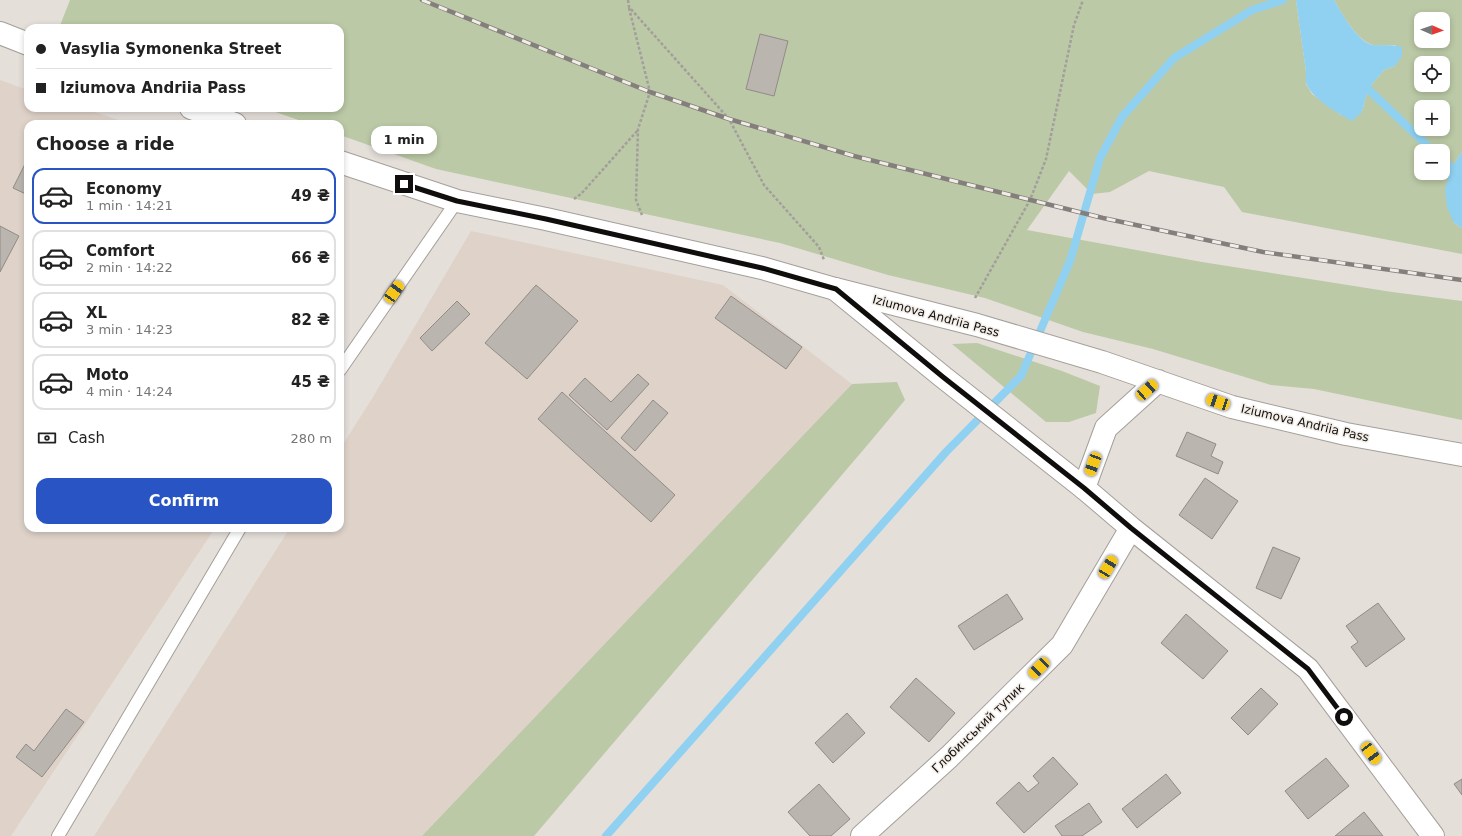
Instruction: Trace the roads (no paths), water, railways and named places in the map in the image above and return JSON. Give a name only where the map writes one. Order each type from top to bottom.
[{"type":"street","points":[[0,33],[24,42]]},
{"type":"street","points":[[202,112],[224,120]]},
{"type":"street","name":"Iziumova Andriia Pass","points":[[344,163],[457,201],[546,219],[762,268],[836,289],[969,323],[1102,362],[1232,407],[1338,432],[1462,454]]},
{"type":"street","points":[[836,289],[943,377],[1084,488],[1131,528],[1308,669],[1433,836]]},
{"type":"street","points":[[1084,488],[1106,428],[1158,381]]},
{"type":"street","name":"Глобинський тупик","points":[[862,836],[949,757],[1062,645],[1131,528]]},
{"type":"lane","points":[[344,364],[457,201]]},
{"type":"lane","points":[[58,836],[238,532]]},
{"type":"water","points":[[1296,0],[1334,0],[1350,26],[1367,43],[1373,45],[1391,45],[1402,47],[1402,56],[1395,66],[1384,70],[1368,89],[1362,112],[1352,121],[1320,101],[1306,84],[1306,72]]},
{"type":"water","points":[[1462,152],[1462,228],[1454,223],[1447,207],[1445,189],[1448,180],[1450,180],[1451,168]]},
{"type":"waterway","points":[[606,836],[946,452],[1021,376],[1070,261],[1100,158],[1122,117],[1174,58],[1252,10],[1283,0]]},
{"type":"waterway","points":[[1362,81],[1368,89],[1426,144]]},
{"type":"waterway","points":[[1450,167],[1462,176]]},
{"type":"railway","points":[[422,0],[650,92],[729,119],[854,156],[1103,218],[1263,252],[1462,280]]}]
